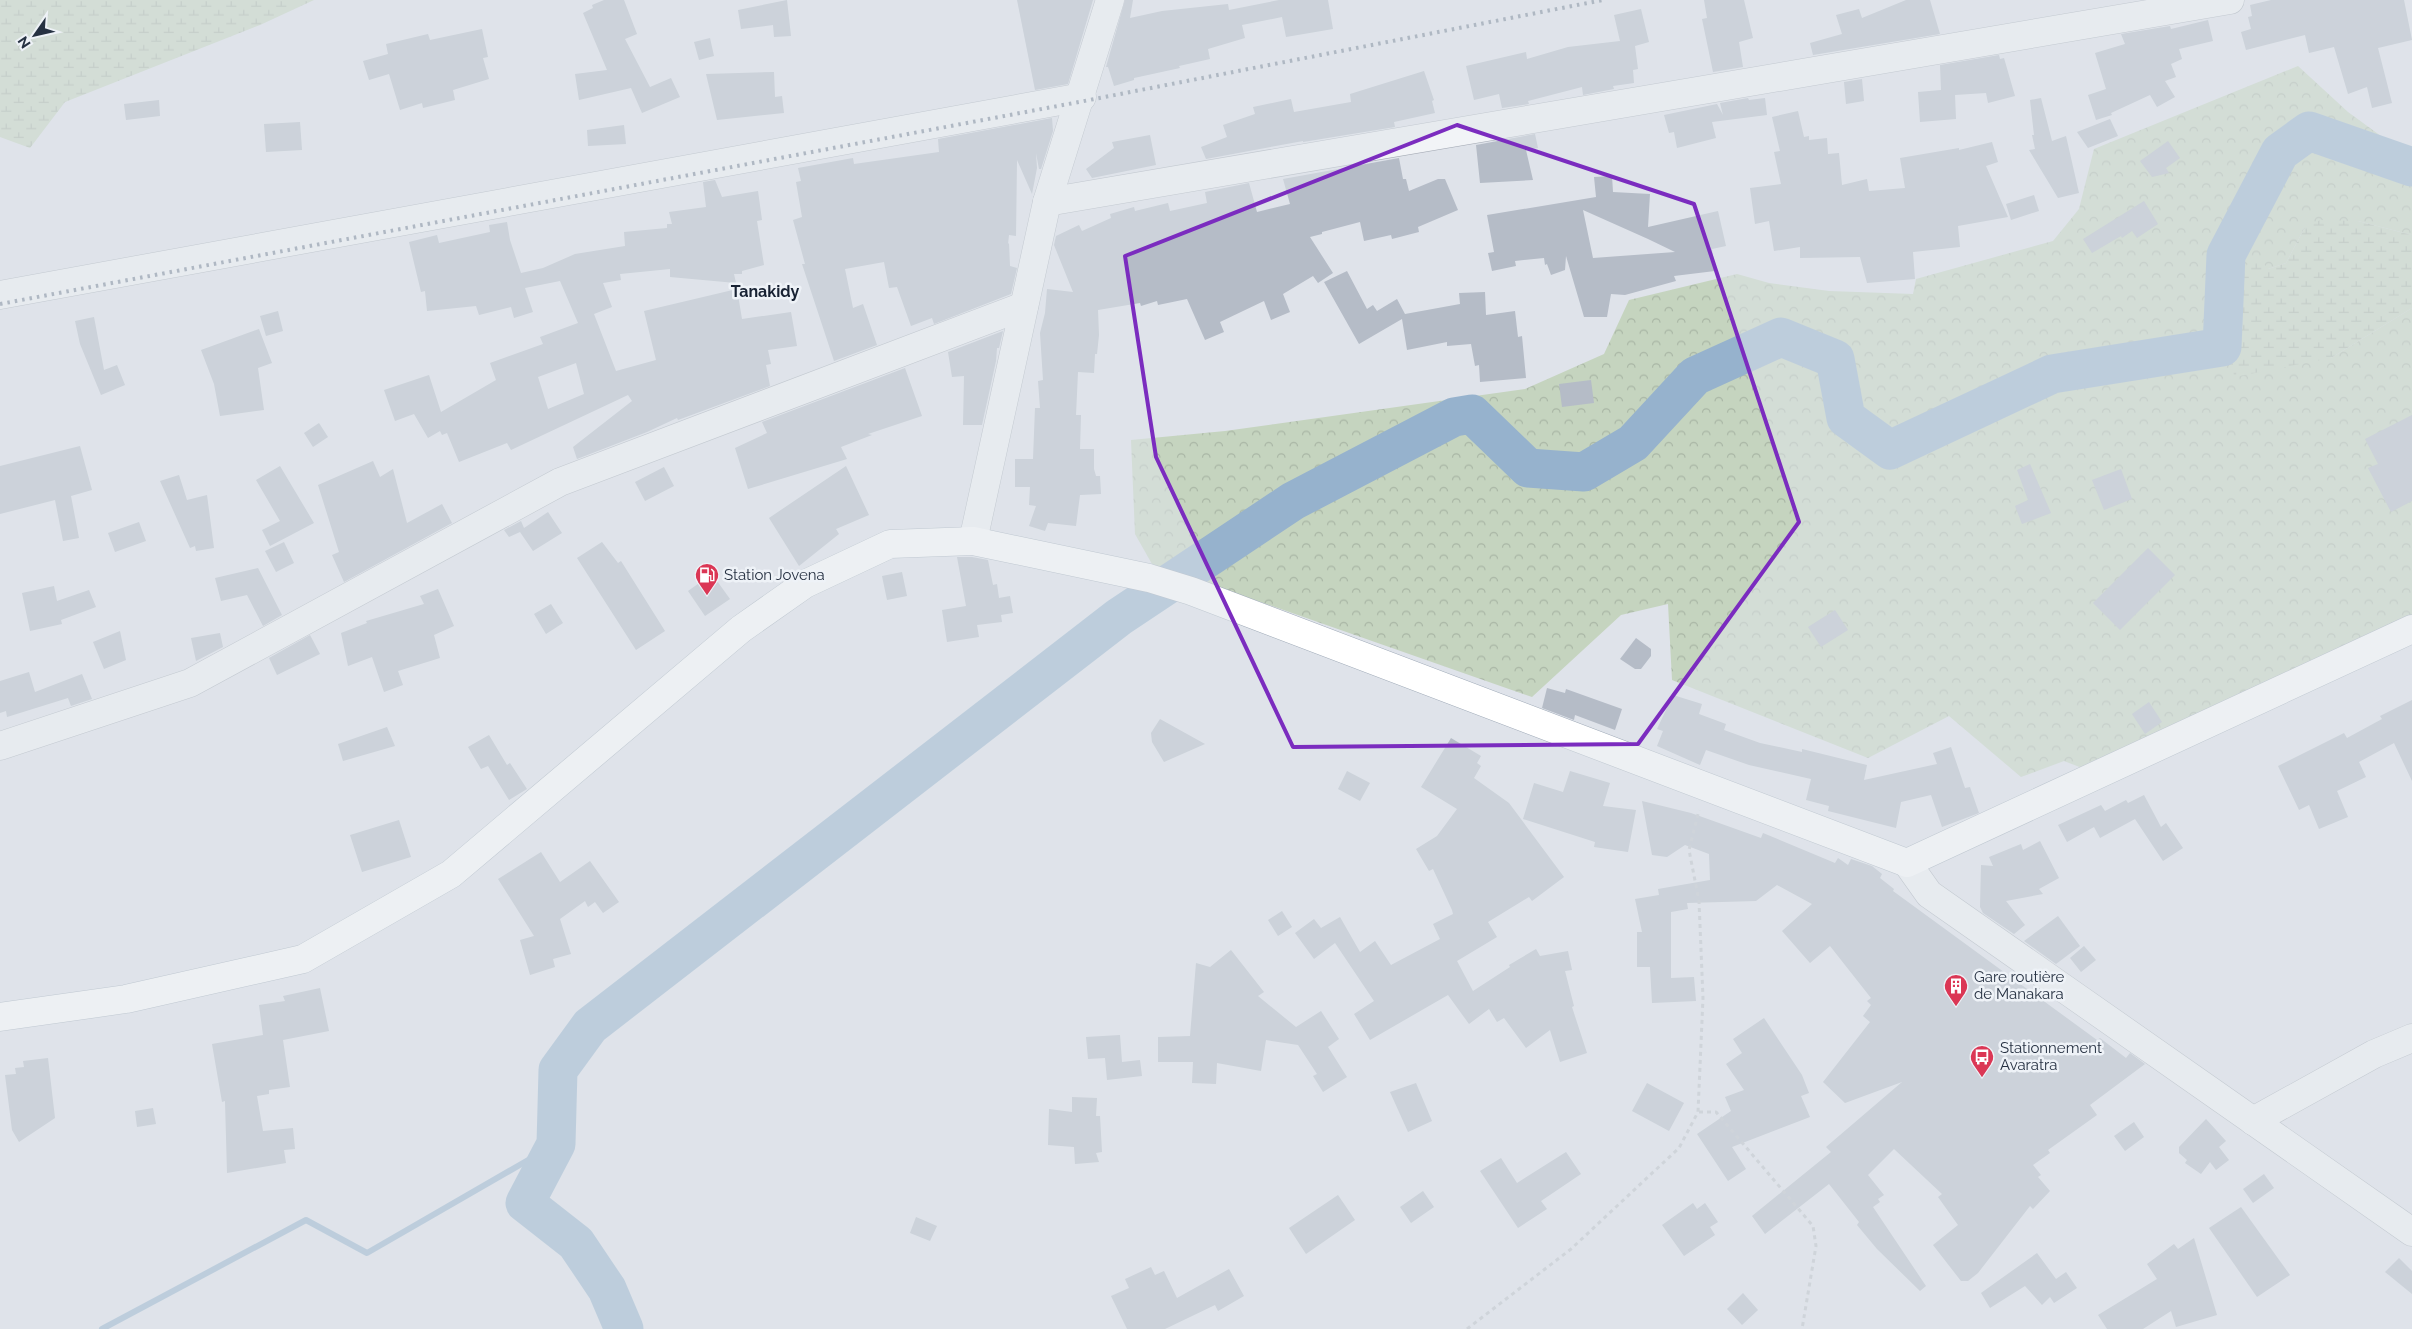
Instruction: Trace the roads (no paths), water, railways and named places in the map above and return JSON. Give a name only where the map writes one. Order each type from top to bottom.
[{"type":"main road","points":[[0,1017],[126,999],[303,959],[451,874],[741,629],[805,584],[890,544],[973,542],[1149,578],[1191,591],[1706,785],[1907,863],[2412,629]]},
{"type":"street","points":[[973,542],[1047,202],[1082,97],[1110,0]]},
{"type":"street","points":[[1047,202],[2230,0]]},
{"type":"street","points":[[0,295],[1082,97]]},
{"type":"street","points":[[0,746],[190,683],[560,482],[1024,306]]},
{"type":"street","points":[[1907,863],[1929,894],[2412,1232]]},
{"type":"street","points":[[2253,1121],[2374,1054],[2412,1038]]},
{"type":"waterway","points":[[624,1329],[607,1289],[576,1243],[525,1203],[556,1144],[558,1070],[590,1026],[1119,617],[1293,501],[1454,417],[1472,414],[1528,468],[1584,472],[1633,443],[1695,376],[1781,337],[1835,359],[1846,418],[1890,450],[2052,374],[2222,347],[2226,255],[2280,152],[2309,131],[2412,167]]},
{"type":"waterway","points":[[102,1329],[306,1220],[367,1253],[556,1144]]},
{"type":"railway","points":[[0,304],[1079,102],[1603,0]]},
{"type":"place","name":"Station Jovena","points":[[707,596]]},
{"type":"place","name":"Gare routière de Manakara","points":[[1956,1007]]},
{"type":"place","name":"Stationnement Avaratra","points":[[1982,1078]]},
{"type":"district","name":"Tanakidy","points":[[765,291]]}]
